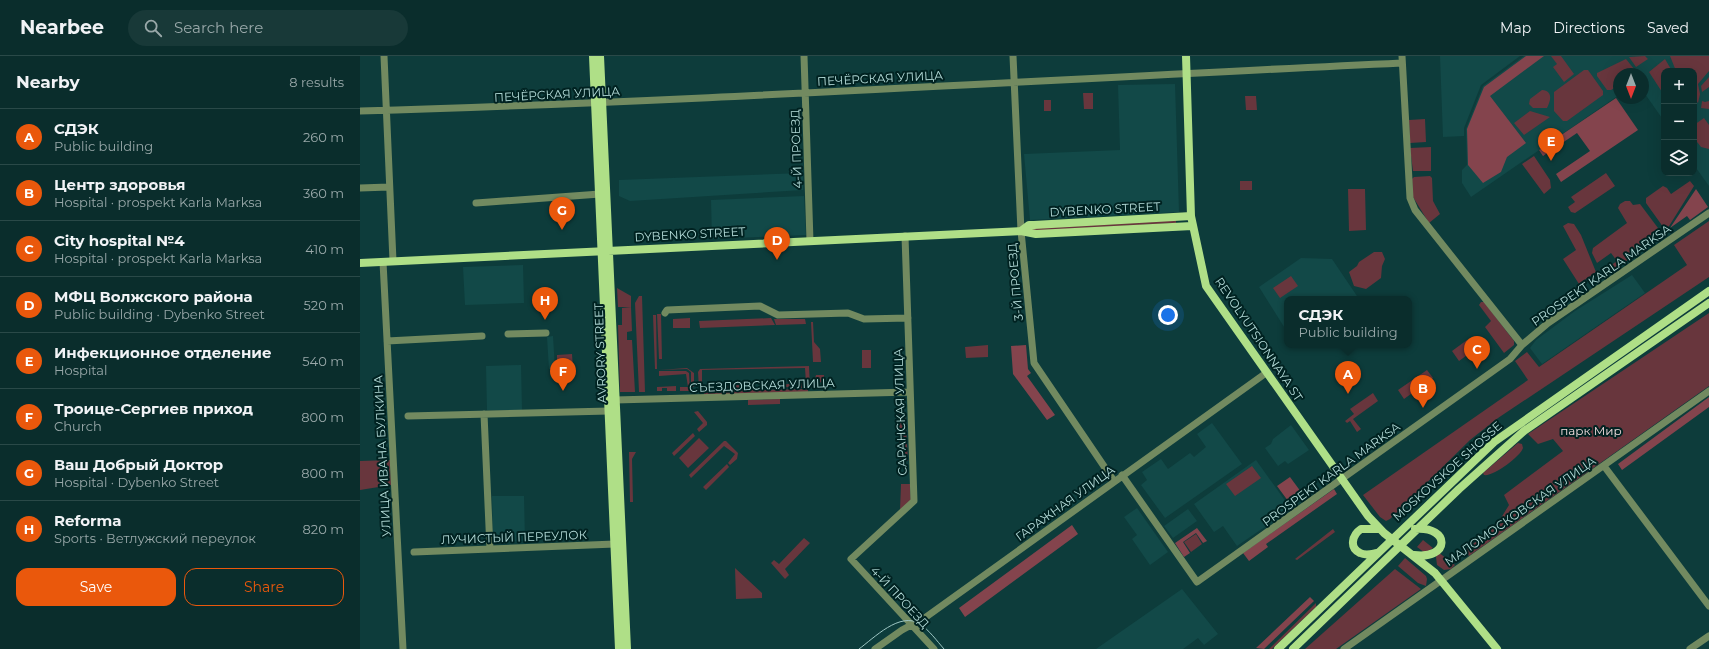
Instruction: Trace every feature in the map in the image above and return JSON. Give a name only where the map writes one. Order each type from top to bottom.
[{"type":"main road","name":"AVRORY STREET","points":[[593,56],[598,103],[627,649]]},
{"type":"main road","name":"AVRORY STREET","points":[[600,56],[598,103],[600,194],[605,251],[609,411],[619,649]]},
{"type":"main road","name":"REVOLYUTSIONNAYA ST","points":[[1186,56],[1191,216],[1206,286],[1368,516],[1380,529]]},
{"type":"main road","name":"DYBENKO STREET","points":[[360,263],[1021,231],[1029,229],[1191,216]]},
{"type":"main road","name":"DYBENKO STREET","points":[[1029,229],[1192,226]]},
{"type":"main road","name":"MOSKOVSKOE SHOSSE","points":[[1293,649],[1396,541],[1494,442],[1709,291]]},
{"type":"main road","name":"MOSKOVSKOE SHOSSE","points":[[1278,649],[1510,435],[1709,297]]},
{"type":"main road","name":"MOSKOVSKOE SHOSSE","points":[[1396,541],[1417,529],[1492,458],[1524,431],[1709,304]]},
{"type":"main road","points":[[1381,553],[1367,555],[1360,553],[1355,549],[1353,540],[1354,535],[1360,529],[1380,529],[1414,555],[1442,580],[1497,649]]},
{"type":"main road","points":[[1408,530],[1434,530],[1439,536],[1441,544],[1439,550],[1432,556],[1414,555]]},
{"type":"main road","name":"MOSKOVSKOE SHOSSE","points":[[1285,649],[1381,553]]},
{"type":"street","points":[[384,56],[393,261]]},
{"type":"street","name":"4-Й ПРОЕЗД","points":[[804,56],[810,241]]},
{"type":"street","name":"3-Й ПРОЕЗД","points":[[1013,56],[1021,231],[1034,363],[1114,481]]},
{"type":"street","points":[[1402,59],[1410,198],[1412,204],[1415,210],[1522,345]]},
{"type":"street","name":"ПЕЧЁРСКАЯ УЛИЦА","points":[[360,111],[598,103],[806,93],[1186,73],[1402,59]]},
{"type":"street","points":[[360,188],[389,187]]},
{"type":"street","points":[[476,203],[600,194]]},
{"type":"street","name":"PROSPEKT KARLA MARKSA","points":[[1122,475],[1197,582],[1510,359],[1522,345],[1548,323],[1709,214]]},
{"type":"street","name":"САРАНСКАЯ УЛИЦА","points":[[851,559],[914,501],[905,236]]},
{"type":"street","name":"УЛИЦА ИВАНА БУЛКИНА","points":[[383,262],[403,649]]},
{"type":"street","points":[[665,314],[667,310],[760,306],[778,314],[848,313],[864,319],[908,318]]},
{"type":"street","points":[[508,334],[546,332]]},
{"type":"street","points":[[387,341],[482,336]]},
{"type":"street","name":"ГАРАЖНАЯ УЛИЦА","points":[[875,649],[926,617],[1266,373]]},
{"type":"street","name":"МАЛОМОСКОВСКАЯ УЛИЦА","points":[[1344,649],[1709,391]]},
{"type":"street","name":"СЪЕЗДОВСКАЯ УЛИЦА","points":[[614,400],[910,392]]},
{"type":"street","points":[[408,416],[609,411]]},
{"type":"street","points":[[484,414],[490,549]]},
{"type":"street","points":[[1604,466],[1709,606]]},
{"type":"street","name":"ЛУЧИСТЫЙ ПЕРЕУЛОК","points":[[414,552],[615,544]]},
{"type":"street","name":"4-Й ПРОЕЗД","points":[[851,559],[934,649]]},
{"type":"street","points":[[1690,649],[1709,636]]},
{"type":"shaded area","points":[[1440,56],[1520,56],[1481,85],[1464,128],[1464,136],[1443,137]]},
{"type":"shaded area","points":[[1524,56],[1709,56],[1709,186],[1697,169],[1697,68],[1661,68],[1661,117],[1649,100],[1649,68],[1613,68],[1613,99],[1471,197],[1462,183],[1462,170],[1467,165],[1466,129],[1483,86]]},
{"type":"shaded area","points":[[1526,56],[1544,56],[1490,96],[1526,143],[1507,157],[1501,172],[1483,183],[1468,165],[1467,129],[1484,87]]},
{"type":"shaded area","points":[[1175,84],[1179,212],[1030,220],[1024,154],[1120,150],[1118,85]]},
{"type":"shaded area","points":[[1613,100],[1613,104],[1620,104],[1638,130],[1561,182],[1556,174],[1590,151],[1577,133],[1543,156],[1539,150]]},
{"type":"shaded area","points":[[803,173],[803,190],[630,201],[619,196],[619,180]]},
{"type":"shaded area","points":[[1696,189],[1708,207],[1690,220],[1687,216],[1670,228]]},
{"type":"shaded area","points":[[804,196],[806,235],[712,239],[711,200]]},
{"type":"shaded area","points":[[1301,258],[1332,259],[1357,296],[1284,296],[1284,327],[1259,287]]},
{"type":"shaded area","points":[[523,265],[524,303],[465,305],[463,267]]},
{"type":"shaded area","points":[[1632,275],[1645,293],[1542,364],[1530,348],[1536,340],[1575,311]]},
{"type":"shaded area","points":[[553,336],[555,369],[549,369],[547,337]]},
{"type":"shaded area","points":[[1026,345],[1028,369],[1031,373],[1027,376],[1055,415],[1047,420],[1013,374],[1011,346]]},
{"type":"shaded area","points":[[521,365],[522,410],[487,410],[486,366]]},
{"type":"shaded area","points":[[1709,397],[1709,407],[1622,470],[1618,464]]},
{"type":"shaded area","points":[[1212,423],[1242,464],[1165,518],[1141,485],[1147,480],[1142,472],[1161,459],[1168,469],[1190,453],[1194,457],[1206,447],[1197,434]]},
{"type":"shaded area","points":[[1291,425],[1309,450],[1288,464],[1285,461],[1278,466],[1265,448],[1271,444],[1273,439]]},
{"type":"shaded area","points":[[1256,460],[1291,509],[1237,546],[1223,526],[1214,532],[1194,504]]},
{"type":"shaded area","points":[[1290,477],[1304,496],[1291,505],[1277,486]]},
{"type":"shaded area","points":[[1334,489],[1337,494],[1266,544],[1268,547],[1249,561],[1243,553]]},
{"type":"shaded area","points":[[492,496],[524,496],[525,541],[493,542]]},
{"type":"shaded area","points":[[1137,508],[1168,552],[1150,565],[1132,539],[1137,535],[1124,517]]},
{"type":"shaded area","points":[[1188,509],[1197,521],[1173,538],[1164,526]]},
{"type":"shaded area","points":[[1072,525],[1078,534],[965,617],[959,608]]},
{"type":"shaded area","points":[[1197,528],[1207,541],[1203,543],[1196,533],[1183,542],[1190,553],[1184,557],[1175,543]]},
{"type":"shaded area","points":[[1182,589],[1218,634],[1204,645],[1198,638],[1183,649],[1096,649]]},
{"type":"shaded area","points":[[1310,597],[1314,601],[1264,649],[1256,648]]},
{"type":"green space","points":[[1551,56],[1561,56],[1574,74],[1564,82],[1553,67],[1557,64]]},
{"type":"green space","points":[[1645,56],[1648,59],[1636,67],[1629,57]]},
{"type":"green space","points":[[1670,56],[1709,56],[1709,71],[1698,84],[1700,94],[1698,103],[1697,68],[1675,68]]},
{"type":"green space","points":[[1626,59],[1633,68],[1613,68],[1613,89],[1611,90],[1607,90],[1597,76],[1597,73]]},
{"type":"green space","points":[[1665,59],[1670,68],[1661,68],[1661,90],[1649,72]]},
{"type":"green space","points":[[1584,70],[1588,70],[1603,91],[1603,95],[1567,121],[1563,121],[1554,111],[1554,92]]},
{"type":"green space","points":[[1709,77],[1709,87],[1702,92],[1701,86]]},
{"type":"green space","points":[[1542,90],[1548,92],[1550,96],[1547,108],[1533,108],[1529,104],[1530,99]]},
{"type":"green space","points":[[1083,93],[1093,93],[1093,109],[1084,109]]},
{"type":"green space","points":[[1245,96],[1256,96],[1257,110],[1246,110]]},
{"type":"green space","points":[[1044,100],[1051,100],[1051,111],[1044,111]]},
{"type":"green space","points":[[1702,101],[1709,101],[1709,109],[1701,108]]},
{"type":"green space","points":[[1530,111],[1550,117],[1524,135],[1514,123]]},
{"type":"green space","points":[[1704,118],[1709,125],[1709,149],[1701,147],[1697,142],[1697,123]]},
{"type":"green space","points":[[1425,119],[1426,142],[1410,143],[1409,120]]},
{"type":"green space","points":[[1431,147],[1431,171],[1413,171],[1410,148]]},
{"type":"green space","points":[[1534,156],[1550,180],[1551,188],[1544,194],[1522,164]]},
{"type":"green space","points":[[1606,173],[1615,186],[1575,213],[1571,212],[1568,207],[1575,202],[1571,197]]},
{"type":"green space","points":[[1430,176],[1432,178],[1433,201],[1440,214],[1429,223],[1413,197],[1412,179],[1414,177]]},
{"type":"green space","points":[[1240,181],[1252,181],[1252,190],[1240,190]]},
{"type":"green space","points":[[1690,181],[1694,186],[1666,231],[1646,203],[1646,198],[1663,186],[1667,188],[1671,194]]},
{"type":"green space","points":[[1348,189],[1365,189],[1366,230],[1349,231]]},
{"type":"green space","points":[[1625,201],[1630,201],[1633,205],[1640,204],[1664,236],[1602,277],[1603,271],[1617,261],[1611,253],[1597,263],[1592,253],[1593,248],[1627,223],[1618,208],[1620,204]]},
{"type":"green space","points":[[1176,220],[1176,223],[1031,231],[1031,228]]},
{"type":"green space","points":[[1709,221],[1709,277],[1498,418],[1470,440],[1390,519],[1386,521],[1380,517],[1363,495],[1528,380],[1515,361],[1527,352],[1539,367],[1687,265],[1674,245]]},
{"type":"green space","points":[[1568,223],[1574,224],[1581,235],[1596,272],[1579,284],[1563,259],[1576,250],[1563,226]]},
{"type":"green space","points":[[1374,252],[1382,252],[1385,259],[1382,266],[1381,278],[1366,289],[1354,286],[1349,272],[1357,266],[1359,262]]},
{"type":"green space","points":[[1291,276],[1298,286],[1280,298],[1273,288]]},
{"type":"green space","points":[[617,288],[631,296],[631,307],[618,307]]},
{"type":"green space","points":[[639,296],[642,296],[645,392],[639,392],[635,303]]},
{"type":"green space","points":[[1481,302],[1484,302],[1514,341],[1514,345],[1504,353],[1485,327],[1491,321],[1479,305]]},
{"type":"green space","points":[[631,307],[632,331],[627,332],[627,340],[632,340],[635,392],[620,392],[618,325],[622,325],[622,308]]},
{"type":"green space","name":"парк Мир","points":[[1709,313],[1709,386],[1469,556],[1465,550],[1496,526],[1509,505],[1504,495],[1563,451],[1553,439],[1538,444],[1528,434]]},
{"type":"green space","points":[[657,314],[661,314],[662,359],[659,359]]},
{"type":"green space","points":[[653,315],[656,315],[657,369],[655,369]]},
{"type":"green space","points":[[690,318],[690,328],[673,328],[673,319]]},
{"type":"green space","points":[[771,318],[775,325],[700,328],[699,321]]},
{"type":"green space","points":[[774,319],[805,319],[806,324],[776,325]]},
{"type":"green space","points":[[811,322],[813,322],[814,342],[820,349],[821,362],[813,362]]},
{"type":"green space","points":[[1467,340],[1474,350],[1459,361],[1452,351]]},
{"type":"green space","points":[[988,345],[988,357],[966,358],[965,347]]},
{"type":"green space","points":[[862,350],[871,350],[871,368],[862,368]]},
{"type":"green space","points":[[572,354],[573,368],[557,368],[557,355]]},
{"type":"green space","points":[[809,366],[810,388],[799,388],[799,383],[806,383],[805,368],[702,370],[702,386],[712,386],[712,388],[699,389],[698,372],[700,369]]},
{"type":"green space","points":[[687,368],[694,373],[694,387],[691,387],[691,372],[687,369],[659,370]]},
{"type":"green space","points":[[1427,370],[1433,378],[1404,399],[1398,390]]},
{"type":"green space","points":[[659,371],[686,371],[689,373],[690,391],[680,391],[680,387],[688,387],[686,374],[659,376]]},
{"type":"green space","points":[[816,375],[824,375],[824,382],[814,383]]},
{"type":"green space","points":[[790,384],[790,387],[768,388],[768,385]]},
{"type":"green space","points":[[742,385],[742,388],[716,389],[716,386]]},
{"type":"green space","points":[[676,386],[676,391],[667,391],[667,388],[662,388],[662,391],[657,391],[657,387]]},
{"type":"green space","points":[[808,389],[808,394],[704,395],[704,391]]},
{"type":"green space","points":[[1373,393],[1378,401],[1353,419],[1361,429],[1357,432],[1350,421],[1347,423],[1345,421],[1354,414],[1350,409]]},
{"type":"green space","points":[[780,399],[780,404],[748,405],[748,400]]},
{"type":"green space","points":[[698,411],[707,422],[707,425],[699,432],[697,429],[703,423],[694,412]]},
{"type":"green space","points":[[898,412],[905,412],[908,461],[900,461]]},
{"type":"green space","points":[[693,433],[695,436],[674,456],[672,453]]},
{"type":"green space","points":[[699,438],[709,448],[688,468],[679,458]]},
{"type":"green space","points":[[724,441],[726,441],[738,453],[737,459],[730,465],[728,463],[735,454],[724,446],[691,478],[689,475]]},
{"type":"green space","points":[[1518,443],[1522,444],[1523,448],[1517,456],[1500,470],[1484,475],[1483,473]]},
{"type":"green space","points":[[629,452],[636,452],[632,459],[633,502],[630,502]]},
{"type":"green space","points":[[390,460],[391,485],[360,490],[360,461]]},
{"type":"green space","points":[[727,464],[729,467],[706,490],[703,487]]},
{"type":"green space","points":[[1252,466],[1261,478],[1235,496],[1226,484]]},
{"type":"green space","points":[[901,484],[910,484],[911,501],[900,510]]},
{"type":"green space","points":[[1333,529],[1335,532],[1297,560],[1295,559]]},
{"type":"green space","points":[[1196,534],[1202,544],[1191,552],[1184,542]]},
{"type":"green space","points":[[804,538],[810,543],[785,569],[789,575],[785,579],[771,563],[774,560],[779,564]]},
{"type":"green space","points":[[1423,540],[1433,548],[1425,553],[1417,547]]},
{"type":"green space","points":[[1438,552],[1455,565],[1451,569],[1444,570],[1437,565],[1436,557]]},
{"type":"green space","points":[[1405,558],[1426,576],[1426,586],[1418,583],[1398,566]]},
{"type":"green space","points":[[735,568],[762,593],[762,598],[736,599]]},
{"type":"green space","points":[[1395,569],[1421,589],[1336,649],[1305,649]]},
{"type":"green space","points":[[1316,603],[1316,607],[1272,649],[1269,649]]},
{"type":"tram line","points":[[859,649],[896,623],[904,621],[912,621],[923,626],[944,649]]},
{"type":"place","name":"Инфекционное отделение","points":[[1551,161]]},
{"type":"place","name":"Ваш Добрый Доктор","points":[[562,230]]},
{"type":"place","name":"МФЦ Волжского района","points":[[777,260]]},
{"type":"place","name":"Reforma","points":[[545,320]]},
{"type":"place","name":"City hospital №4","points":[[1477,369]]},
{"type":"place","name":"Троице-Сергиев приход","points":[[563,391]]},
{"type":"place","name":"СДЭК","points":[[1348,394]]},
{"type":"place","name":"Центр здоровья","points":[[1423,408]]}]
